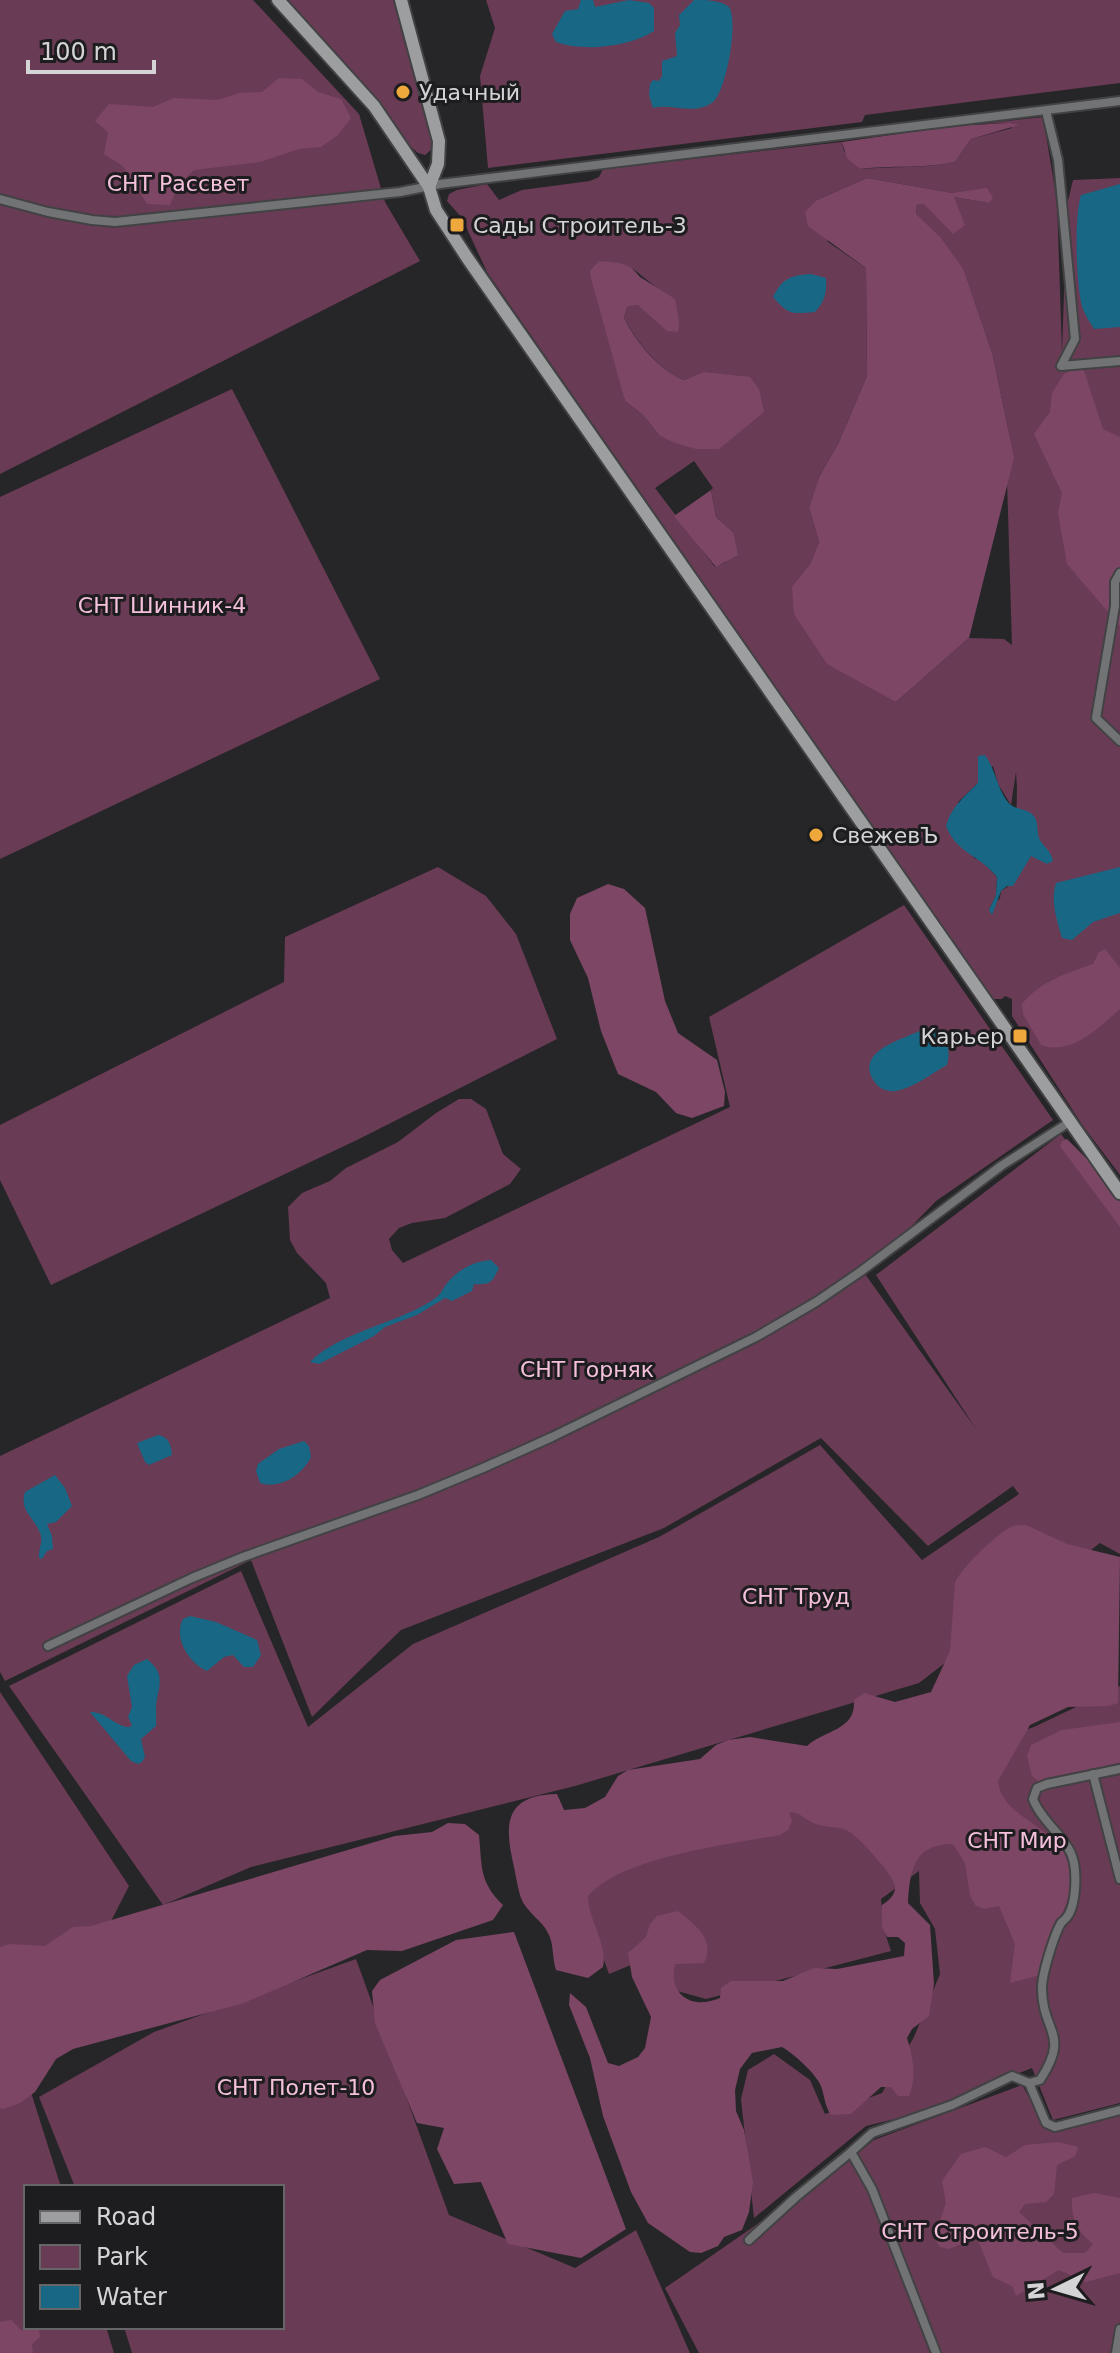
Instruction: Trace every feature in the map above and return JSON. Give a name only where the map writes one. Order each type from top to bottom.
[{"type":"street","points":[[278,0],[374,106],[429,187],[436,210],[468,259],[1068,1123],[1120,1193]]},
{"type":"street","points":[[401,0],[439,141],[438,164],[429,187]]},
{"type":"street","points":[[0,199],[48,212],[115,222],[429,187],[872,129],[1120,101]]},
{"type":"street","points":[[1046,111],[1058,160],[1075,339],[1061,366],[1120,361]]},
{"type":"street","points":[[1120,573],[1115,582],[1115,606],[1096,718],[1120,741]]},
{"type":"street","points":[[48,1646],[230,1562],[418,1495],[483,1468],[756,1337],[860,1272],[1001,1166],[1068,1123]]},
{"type":"street","points":[[749,2240],[872,2133],[952,2105],[1012,2076],[1029,2083],[1040,2080],[1052,2063],[1056,2043],[1042,1987],[1060,1924],[1070,1913],[1075,1878],[1073,1856],[1038,1813],[1033,1799],[1037,1788],[1120,1769]]},
{"type":"street","points":[[1093,1774],[1120,1879]]},
{"type":"street","points":[[1029,2083],[1046,2123],[1055,2127],[1120,2110]]},
{"type":"street","points":[[851,2152],[872,2189],[936,2353]]},
{"type":"street","points":[[1116,2353],[1120,2329]]},
{"type":"green space","name":"СНТ Рассвет","points":[[0,0],[253,0],[359,114],[385,202],[420,261],[0,474]]},
{"type":"green space","points":[[286,0],[395,0],[433,141],[432,149],[425,155],[411,147],[371,94]]},
{"type":"green space","points":[[486,0],[1120,0],[1120,83],[865,115],[862,122],[488,168],[480,76],[495,28]]},
{"type":"green space","points":[[279,78],[302,79],[318,92],[341,99],[351,118],[338,135],[321,147],[299,149],[260,162],[194,170],[179,184],[170,205],[147,204],[123,166],[104,154],[108,132],[95,121],[109,104],[153,107],[174,98],[218,100],[239,93],[262,92]]},
{"type":"green space","points":[[1043,117],[1057,201],[1062,352],[1067,205],[1073,180],[1120,178],[1120,1175],[1083,1126],[1012,1016],[1012,999],[1005,996],[994,999],[984,986],[487,272],[462,218],[447,201],[449,194],[457,190],[487,184],[499,200],[522,190],[590,181],[599,177],[603,169],[842,142],[844,151],[860,169],[943,164],[955,162],[971,139],[1012,128],[1009,123],[980,124]],"holes":[[[867,178],[953,193],[989,203],[954,197],[917,205],[916,214],[964,270],[993,356],[1010,439],[1006,446],[1012,645],[1004,639],[969,638],[896,702],[792,586],[810,564],[819,542],[809,507],[819,477],[838,444],[867,376],[866,268],[828,242],[817,200]],[[599,261],[632,268],[657,288],[638,305],[627,307],[624,318],[650,354],[684,380],[703,372],[659,435],[643,415],[625,401]],[[694,461],[713,488],[716,517],[733,532],[726,562],[715,567],[655,488]],[[993,766],[998,784],[1011,805],[1016,772],[1015,882],[1001,891],[1000,898],[989,910],[996,895],[997,877],[982,861],[974,858],[958,802],[978,783],[978,776]]]},
{"type":"green space","points":[[1019,125],[971,139],[955,162],[943,164],[860,169],[847,158],[842,142],[953,126]]},
{"type":"green space","points":[[867,178],[953,193],[987,188],[993,198],[989,203],[954,197],[965,225],[953,234],[924,204],[917,205],[916,214],[940,237],[964,270],[993,356],[1014,458],[969,638],[896,702],[827,664],[794,614],[792,586],[810,564],[819,542],[809,507],[819,477],[838,444],[867,376],[866,268],[808,226],[805,212],[817,200]]},
{"type":"green space","points":[[599,261],[620,263],[632,268],[640,277],[675,299],[678,332],[667,331],[638,305],[627,307],[624,318],[642,346],[657,362],[684,380],[703,372],[750,377],[759,389],[764,412],[719,449],[696,449],[659,435],[643,415],[625,401],[591,278],[590,271]]},
{"type":"green space","points":[[1082,365],[1103,429],[1120,437],[1120,626],[1067,564],[1058,513],[1062,493],[1034,434],[1050,412],[1052,393],[1064,374]]},
{"type":"green space","name":"СНТ Шинник-4","points":[[232,389],[380,679],[0,859],[0,497]]},
{"type":"green space","points":[[711,490],[716,517],[733,532],[738,555],[716,567],[674,516]]},
{"type":"green space","points":[[438,867],[486,896],[516,934],[557,1039],[359,1139],[51,1285],[0,1180],[0,1125],[284,982],[285,937]]},
{"type":"green space","points":[[608,884],[624,889],[645,908],[665,1001],[678,1033],[717,1060],[725,1092],[724,1106],[692,1118],[676,1113],[656,1092],[618,1074],[601,1031],[588,978],[570,940],[570,914],[577,898]]},
{"type":"green space","points":[[904,905],[1053,1120],[936,1201],[865,1274],[976,1429],[876,1275],[1061,1134],[1120,1212],[1120,1554],[1100,1543],[919,1683],[575,1786],[251,1867],[163,1905],[9,1686],[241,1571],[308,1727],[413,1644],[659,1537],[820,1445],[922,1560],[1019,1494],[1013,1486],[928,1546],[821,1438],[664,1528],[401,1630],[312,1717],[251,1560],[5,1681],[0,1672],[0,1456],[330,1298],[326,1283],[297,1253],[290,1240],[288,1207],[302,1193],[330,1181],[346,1168],[398,1142],[459,1099],[471,1099],[486,1109],[503,1154],[521,1169],[510,1184],[445,1218],[399,1228],[389,1239],[392,1250],[403,1263],[730,1107],[709,1017]]},
{"type":"green space","points":[[1105,949],[1120,968],[1120,1009],[1084,1038],[1063,1047],[1041,1045],[1023,1014],[1022,1004],[1045,984],[1093,964],[1099,952]]},
{"type":"green space","points":[[1067,1139],[1093,1165],[1120,1201],[1120,1227],[1060,1146]]},
{"type":"green space","points":[[1026,1525],[1067,1544],[1120,1557],[1118,1703],[1068,1707],[1030,1725],[998,1781],[1002,1795],[1011,1806],[1049,1836],[1068,1862],[1071,1881],[1069,1896],[1048,1943],[1040,1975],[1010,1983],[1015,1944],[999,1906],[984,1909],[975,1905],[970,1895],[965,1863],[953,1844],[930,1848],[922,1854],[910,1879],[908,1903],[930,1925],[934,1984],[929,2016],[912,2029],[907,2038],[913,2067],[909,2096],[898,2096],[891,2087],[881,2087],[851,2114],[831,2115],[817,2079],[792,2054],[782,2047],[752,2053],[740,2069],[735,2090],[736,2111],[744,2130],[753,2182],[749,2212],[742,2230],[724,2237],[718,2246],[701,2253],[690,2252],[648,2223],[631,2192],[603,2116],[590,2058],[569,2005],[570,1993],[586,2007],[608,2063],[619,2066],[638,2057],[645,2048],[651,2017],[632,1977],[628,1953],[646,1937],[650,1924],[657,1916],[678,1911],[702,1933],[707,1947],[704,1963],[675,1964],[675,1984],[684,1997],[692,2001],[710,2001],[720,1998],[721,1988],[731,1981],[783,1981],[814,1968],[837,1969],[904,1956],[905,1943],[898,1937],[887,1937],[882,1927],[882,1905],[893,1894],[893,1880],[882,1864],[851,1833],[816,1824],[789,1812],[792,1821],[788,1830],[780,1835],[650,1862],[625,1871],[588,1896],[604,1958],[603,1967],[588,1978],[556,1970],[548,1933],[521,1898],[509,1838],[512,1815],[517,1806],[527,1800],[557,1794],[564,1810],[585,1808],[605,1797],[618,1776],[628,1770],[700,1759],[716,1745],[728,1740],[750,1737],[807,1746],[845,1724],[853,1710],[854,1700],[864,1693],[895,1702],[931,1692],[950,1651],[955,1582],[972,1560],[999,1535],[1013,1526]]},
{"type":"green space","name":"СНТ Мир","points":[[1120,1686],[1120,2103],[1053,2120],[1032,2068],[919,2113],[866,2126],[754,2218],[741,2099],[748,2070],[774,2054],[810,2080],[825,2114],[882,2093],[914,2037],[940,1974],[935,1929],[920,1903],[919,1871],[881,1899],[885,1933],[891,1951],[706,1999],[677,1991],[665,1951],[609,1974],[574,1877],[1034,1727]]},
{"type":"green space","points":[[0,1692],[129,1886],[28,2083],[60,2185],[24,2185],[24,2329],[107,2329],[114,2353],[0,2353]]},
{"type":"green space","points":[[1120,1722],[1120,1762],[1042,1784],[1032,1776],[1027,1756],[1031,1745],[1062,1730]]},
{"type":"green space","points":[[448,1823],[465,1824],[479,1835],[486,1881],[503,1905],[493,1920],[402,1951],[367,1950],[244,2003],[73,2049],[56,2059],[35,2092],[20,2103],[0,2108],[0,1947],[10,1944],[45,1946],[73,1927],[91,1926],[395,1836],[432,1832]]},
{"type":"green space","points":[[514,1932],[626,2229],[581,2258],[508,2244],[481,2182],[454,2184],[437,2149],[444,2128],[417,2123],[375,2023],[372,1991],[380,1980],[456,1940]]},
{"type":"green space","name":"СНТ Полет-10","points":[[356,1959],[449,2215],[575,2268],[636,2230],[690,2353],[132,2353],[125,2329],[284,2329],[284,2185],[74,2185],[39,2097],[154,2032]]},
{"type":"green space","name":"СНТ Строитель-5","points":[[1022,2085],[1048,2129],[1120,2114],[1120,2353],[699,2353],[665,2288],[874,2140]]},
{"type":"green space","points":[[1058,2142],[1078,2147],[1075,2156],[1057,2165],[1054,2194],[1046,2202],[1025,2204],[1019,2212],[1063,2253],[1085,2253],[1093,2244],[1076,2224],[1072,2198],[1094,2193],[1120,2198],[1120,2273],[1086,2282],[1059,2270],[1016,2296],[1012,2286],[993,2277],[977,2238],[949,2249],[940,2247],[934,2237],[946,2203],[942,2181],[961,2154],[985,2147],[1006,2157],[1025,2145]]},
{"type":"green space","points":[[11,2320],[22,2331],[39,2329],[40,2337],[32,2344],[33,2353],[0,2353],[0,2322]]},
{"type":"water","points":[[581,0],[593,0],[595,7],[629,0],[649,3],[654,8],[654,31],[632,41],[606,46],[580,47],[556,42],[552,34],[565,11],[578,9]]},
{"type":"water","points":[[694,0],[722,3],[729,7],[732,15],[732,41],[718,96],[713,102],[699,108],[653,108],[650,84],[653,80],[659,81],[662,76],[662,61],[677,56],[675,33],[680,25],[679,15]]},
{"type":"water","points":[[1120,184],[1120,327],[1094,329],[1084,312],[1078,282],[1079,205],[1081,195]]},
{"type":"water","points":[[811,274],[826,278],[825,296],[815,312],[791,312],[773,297],[788,279]]},
{"type":"water","points":[[985,755],[1007,801],[1035,818],[1040,840],[1053,861],[1047,864],[1031,856],[1013,886],[1001,891],[992,915],[989,910],[996,895],[997,877],[956,842],[946,826],[955,808],[978,783],[978,756]]},
{"type":"water","points":[[1120,867],[1120,913],[1093,922],[1072,940],[1062,938],[1054,904],[1056,883]]},
{"type":"water","points":[[922,1030],[936,1032],[945,1040],[949,1051],[947,1065],[903,1089],[889,1091],[881,1088],[870,1071],[875,1054]]},
{"type":"water","points":[[491,1260],[499,1268],[490,1282],[474,1284],[472,1291],[452,1301],[445,1298],[319,1364],[310,1362],[338,1342],[423,1306],[437,1297],[452,1277],[462,1270]]},
{"type":"water","points":[[158,1435],[169,1442],[172,1455],[149,1465],[137,1443]]},
{"type":"water","points":[[304,1441],[309,1446],[311,1457],[302,1469],[283,1482],[260,1483],[256,1471],[258,1464],[279,1449]]},
{"type":"water","points":[[55,1475],[65,1488],[72,1506],[56,1522],[47,1524],[53,1549],[47,1551],[42,1559],[39,1558],[41,1536],[24,1504],[25,1492]]},
{"type":"water","points":[[190,1616],[216,1622],[257,1640],[261,1655],[253,1667],[244,1667],[233,1655],[224,1657],[207,1671],[200,1667],[181,1642],[180,1626],[183,1619]]},
{"type":"water","points":[[147,1659],[160,1677],[156,1726],[141,1739],[145,1757],[138,1764],[131,1761],[90,1712],[130,1727],[128,1717],[132,1707],[127,1676],[134,1665]]},
{"type":"place","name":"Удачный","points":[[403,92]]},
{"type":"place","name":"Сады Строитель-3","points":[[457,225]]},
{"type":"place","name":"СвежевЪ","points":[[816,835]]},
{"type":"place","name":"Карьер","points":[[1020,1036]]},
{"type":"park label","name":"СНТ Горняк","points":[[587,1369]]},
{"type":"park label","name":"СНТ Труд","points":[[796,1596]]}]
